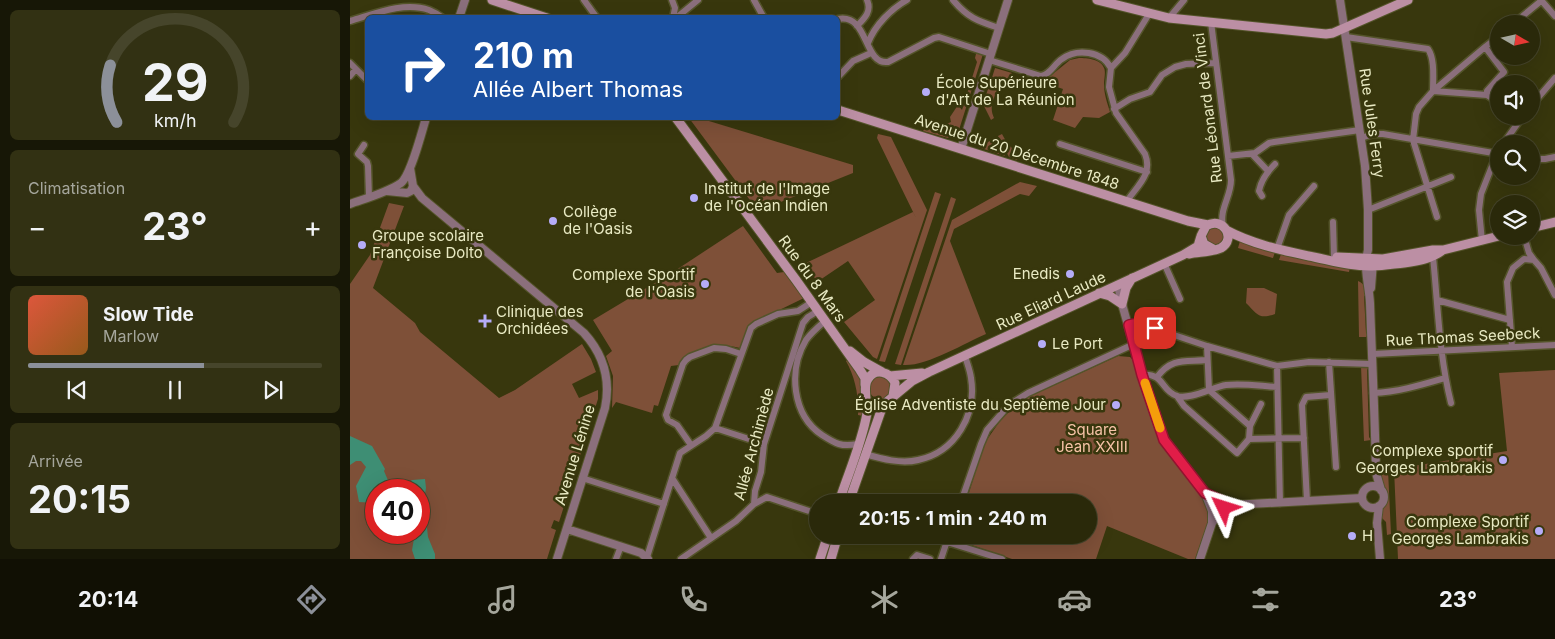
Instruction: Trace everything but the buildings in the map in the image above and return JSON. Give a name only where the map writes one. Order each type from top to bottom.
[{"type":"main road","points":[[492,0],[538,15]]},
{"type":"main road","points":[[1097,0],[1169,18],[1326,34],[1346,33],[1408,0]]},
{"type":"main road","name":"Avenue du 20 Décembre 1848","points":[[840,111],[1128,201],[1188,221],[1204,231]]},
{"type":"main road","name":"Rue du 8 Mars","points":[[677,120],[836,336],[864,378],[865,386]]},
{"type":"main road","points":[[1540,226],[1555,222]]},
{"type":"main road","points":[[1239,237],[1226,242],[1219,249],[1213,249],[1204,244],[1204,231],[1215,223],[1224,225],[1239,237],[1277,249],[1323,260],[1409,262],[1434,257],[1443,250]]},
{"type":"main road","points":[[1224,225],[1228,234],[1226,242]]},
{"type":"main road","name":"Rue Eliard Laude","points":[[1184,255],[1198,246],[1204,231]]},
{"type":"main road","points":[[1312,256],[1334,256],[1369,260],[1384,259],[1433,250],[1443,250],[1490,239]]},
{"type":"main road","name":"Rue Eliard Laude","points":[[891,398],[912,381],[929,372],[1099,293],[1184,255],[1213,249]]},
{"type":"main road","points":[[1123,300],[1127,285],[1132,278]]},
{"type":"main road","points":[[1118,285],[1124,289],[1123,300]]},
{"type":"main road","points":[[1099,293],[1123,300]]},
{"type":"main road","name":"Rue du 8 Mars","points":[[836,336],[864,362],[886,374]]},
{"type":"main road","name":"Rue Eliard Laude","points":[[886,374],[929,372]]},
{"type":"main road","points":[[842,494],[867,411],[865,386],[869,377],[873,374],[886,374],[895,383],[895,392],[883,406],[852,494]]},
{"type":"main road","points":[[867,396],[875,402],[891,398]]},
{"type":"main road","points":[[820,559],[825,544]]},
{"type":"main road","points":[[831,559],[835,544]]},
{"type":"street","points":[[460,15],[465,0]]},
{"type":"street","points":[[584,0],[595,15]]},
{"type":"street","points":[[672,0],[675,8],[674,15]]},
{"type":"street","points":[[678,15],[698,0]]},
{"type":"street","points":[[754,0],[762,15]]},
{"type":"street","points":[[857,26],[868,12],[867,0]]},
{"type":"street","points":[[868,43],[876,27],[889,13],[907,0]]},
{"type":"street","points":[[953,0],[969,16],[999,28]]},
{"type":"street","points":[[960,149],[1008,0]]},
{"type":"street","points":[[1169,18],[1184,0]]},
{"type":"street","name":"Rue Jules Ferry","points":[[1340,0],[1361,134],[1368,210],[1376,474],[1381,490]]},
{"type":"street","points":[[1524,15],[1541,0],[1555,16]]},
{"type":"street","points":[[371,15],[407,8],[428,10],[437,15]]},
{"type":"street","points":[[1128,201],[1147,172],[1148,162],[1145,154],[1114,108],[1109,87],[1111,68],[1125,53],[1149,14]]},
{"type":"street","points":[[350,21],[365,17]]},
{"type":"street","points":[[840,19],[848,19],[857,26],[868,43],[871,53],[879,61],[888,62],[928,40],[939,37],[1034,75],[1045,75],[1063,58],[1078,53],[1097,55],[1107,62],[1111,68]]},
{"type":"street","name":"Rue Léonard de Vinci","points":[[1211,22],[1231,186],[1223,208],[1224,225]]},
{"type":"street","points":[[1346,33],[1428,49],[1432,61],[1433,91]]},
{"type":"street","points":[[1437,217],[1412,140],[1416,114],[1419,107],[1433,91],[1490,43]]},
{"type":"street","points":[[1485,47],[1504,72],[1487,91],[1487,96]]},
{"type":"street","points":[[840,75],[853,61],[871,53]]},
{"type":"street","points":[[1114,108],[1130,99],[1150,92],[1162,75],[1175,67],[1186,64],[1216,62]]},
{"type":"street","points":[[350,63],[365,78]]},
{"type":"street","points":[[350,76],[356,69]]},
{"type":"street","points":[[1540,96],[1555,78]]},
{"type":"street","points":[[1433,91],[1490,98]]},
{"type":"street","points":[[350,204],[386,190],[407,186],[410,168],[425,120]]},
{"type":"street","points":[[1228,156],[1252,154],[1269,143],[1274,142],[1361,134],[1383,134],[1490,151]]},
{"type":"street","points":[[1060,144],[1147,172]]},
{"type":"street","points":[[364,145],[358,154],[367,162],[370,197]]},
{"type":"street","points":[[1252,154],[1268,171]]},
{"type":"street","points":[[1540,159],[1555,157]]},
{"type":"street","points":[[1262,196],[1259,190],[1268,171],[1275,164]]},
{"type":"street","points":[[1482,241],[1479,210],[1481,194],[1490,172]]},
{"type":"street","points":[[1368,210],[1451,177]]},
{"type":"street","name":"Avenue Lénine","points":[[407,186],[574,324],[584,333],[597,350],[605,370],[607,397],[602,421],[557,559]]},
{"type":"street","points":[[1277,249],[1289,216],[1314,186]]},
{"type":"street","points":[[1333,222],[1334,256]]},
{"type":"street","points":[[1527,245],[1529,253],[1555,295]]},
{"type":"street","points":[[1434,257],[1440,350],[1444,378],[1451,403]]},
{"type":"street","points":[[1512,347],[1507,282],[1513,268],[1524,259],[1534,260]]},
{"type":"street","points":[[1164,263],[1180,299]]},
{"type":"street","points":[[1123,300],[1142,375],[1164,440],[1216,510]]},
{"type":"street","points":[[1437,300],[1510,320]]},
{"type":"street","points":[[567,529],[641,553],[647,558],[680,453],[715,428],[749,332],[753,326],[778,314],[798,311],[812,302]]},
{"type":"street","name":"Allée Archimède","points":[[681,559],[736,521],[754,504],[764,444],[803,324],[808,317],[818,311]]},
{"type":"street","points":[[825,321],[813,332],[800,356],[795,382],[796,396],[801,409],[817,432],[835,443],[846,446],[858,444]]},
{"type":"street","points":[[1129,325],[1138,323],[1276,366],[1309,362],[1372,364]]},
{"type":"street","points":[[963,494],[987,430],[1009,405],[1028,393],[1134,344]]},
{"type":"street","name":"Rue Thomas Seebeck","points":[[1372,354],[1555,345]]},
{"type":"street","points":[[1207,346],[1209,390],[1250,426]]},
{"type":"street","points":[[691,445],[677,425],[670,422],[666,415],[683,364],[690,357],[714,348],[726,349],[741,354]]},
{"type":"street","points":[[865,454],[899,461],[919,460],[940,451],[953,441],[968,416],[972,396],[971,376],[965,356]]},
{"type":"street","points":[[1157,377],[1164,368],[1172,363],[1207,360]]},
{"type":"street","points":[[1329,362],[1336,467]]},
{"type":"street","points":[[1276,366],[1280,503]]},
{"type":"street","points":[[1142,375],[1153,374],[1157,377],[1165,388],[1178,396],[1184,406],[1237,454],[1249,439],[1250,426],[1261,404]]},
{"type":"street","points":[[1373,393],[1418,386],[1444,378]]},
{"type":"street","points":[[1178,396],[1205,393],[1217,387],[1240,384],[1277,388]]},
{"type":"street","points":[[1307,501],[1302,406],[1306,397],[1331,395]]},
{"type":"street","points":[[715,428],[764,444]]},
{"type":"street","points":[[1249,439],[1304,438]]},
{"type":"street","points":[[1376,474],[1362,498],[1364,504],[1370,508],[1377,523]]},
{"type":"street","points":[[582,478],[664,504]]},
{"type":"street","points":[[672,478],[711,538]]},
{"type":"street","points":[[1369,487],[1381,490],[1384,497],[1379,506],[1377,523],[1380,559]]},
{"type":"street","points":[[1205,493],[1231,505]]},
{"type":"street","points":[[754,504],[767,497],[809,511]]},
{"type":"street","points":[[1216,510],[1231,505],[1362,498]]},
{"type":"street","points":[[1200,559],[1216,510],[1212,500],[1220,500]]},
{"type":"street","points":[[1216,510],[1224,505],[1220,500]]},
{"type":"street","points":[[1370,508],[1379,506]]},
{"type":"street","points":[[941,559],[946,544]]},
{"type":"street","points":[[963,544],[1002,559]]},
{"type":"street","points":[[616,559],[621,546]]},
{"type":"street","points":[[913,559],[917,555],[930,559]]},
{"type":"green space","points":[[976,54],[983,54],[958,133],[948,138],[923,131],[926,127],[932,131],[951,122],[950,117],[958,105],[962,110],[977,62]]},
{"type":"green space","points":[[1079,58],[1093,60],[1100,63],[1104,68],[1104,84],[1110,112],[1099,118],[1083,117],[1075,128],[1053,120],[1063,89],[1043,82],[1070,60]]},
{"type":"green space","points":[[995,68],[1012,73],[1008,79],[1000,78],[998,86],[990,84]]},
{"type":"green space","points":[[989,86],[998,89],[992,107],[994,118],[991,120],[983,104]]},
{"type":"green space","points":[[690,120],[706,120],[853,165],[853,173],[758,211]]},
{"type":"green space","points":[[878,134],[891,137],[927,210],[877,359],[873,357],[844,322],[875,300],[848,261],[817,282],[806,263],[913,212],[916,218],[877,138]]},
{"type":"green space","points":[[1002,134],[1007,143],[1019,155],[1017,160],[1009,157],[998,136]]},
{"type":"green space","points":[[996,138],[1005,156],[978,147]]},
{"type":"green space","points":[[1020,182],[1037,186],[1029,196],[1020,194],[954,229],[950,241],[986,334],[945,354],[912,365],[903,365],[952,220]]},
{"type":"green space","points":[[935,192],[941,194],[885,362],[879,361]]},
{"type":"green space","points":[[951,197],[956,199],[901,365],[895,364]]},
{"type":"green space","points":[[389,203],[404,206],[373,288],[415,323],[420,332],[499,398],[515,390],[582,344],[596,372],[572,384],[579,398],[598,390],[598,399],[559,522],[554,520],[551,528],[556,530],[547,559],[350,559],[350,284],[370,255]]},
{"type":"green space","points":[[1215,223],[1228,238],[1213,249],[1202,232]]},
{"type":"green space","points":[[743,226],[777,273],[784,272],[804,298],[749,325],[740,348],[724,345],[706,347],[691,353],[679,365],[671,366],[658,406],[654,405],[652,413],[616,402],[612,408],[613,376],[606,356],[612,351],[593,320],[673,272]]},
{"type":"green space","points":[[1240,241],[1275,252],[1273,258],[1238,248]]},
{"type":"green space","points":[[1281,254],[1350,266],[1349,272],[1279,260]]},
{"type":"green space","points":[[1358,281],[1364,286],[1367,295],[1364,296],[1366,333],[1368,335],[1366,337],[1359,337]]},
{"type":"green space","points":[[1247,288],[1264,288],[1277,294],[1275,314],[1262,316],[1256,313],[1246,303]]},
{"type":"green space","name":"Square Jean XXIII","points":[[1118,356],[1130,357],[1135,362],[1159,437],[1207,501],[1209,520],[1195,559],[1188,559],[1107,526],[1096,559],[1012,559],[968,544],[1097,544],[1097,494],[968,494],[984,444],[1002,418],[1026,398]]},
{"type":"green space","points":[[849,359],[860,376],[865,402],[863,416],[858,415],[856,387],[846,361]]},
{"type":"green space","points":[[1361,366],[1369,366],[1367,370],[1369,437],[1371,440],[1364,441]]},
{"type":"green space","name":"Complexe sportif Georges Lambrakis","points":[[1555,370],[1555,559],[1398,559],[1394,469],[1507,451],[1499,373]]},
{"type":"green space","points":[[876,377],[884,377],[891,384],[891,392],[884,399],[876,399],[869,392],[869,384]]},
{"type":"green space","points":[[1388,470],[1391,534],[1387,535],[1386,522],[1381,517],[1386,495],[1380,476],[1382,471]]},
{"type":"shaded area","points":[[350,436],[372,446],[385,469],[387,479],[365,479],[365,502],[359,502],[356,486],[366,467],[361,461],[356,461],[350,465]]},
{"type":"shaded area","points":[[430,542],[435,559],[415,559],[412,550],[413,544],[430,544]]},
{"type":"slow traffic","points":[[1145,383],[1160,428]]},
{"type":"place","name":"École Supérieure d'Art de La Réunion","points":[[926,92]]},
{"type":"place","name":"Institut de l'Image de l'Océan Indien","points":[[694,198]]},
{"type":"place","name":"Collège de l'Oasis","points":[[553,221]]},
{"type":"place","name":"Groupe scolaire Françoise Dolto","points":[[362,245]]},
{"type":"place","name":"Enedis","points":[[1070,274]]},
{"type":"place","name":"Complexe Sportif de l'Oasis","points":[[705,284]]},
{"type":"place","name":"Clinique des Orchidées","points":[[485,321]]},
{"type":"place","name":"Le Port","points":[[1042,344]]},
{"type":"place","name":"Église Adventiste du Septième Jour","points":[[1116,405]]},
{"type":"place","name":"Complexe sportif Georges Lambrakis","points":[[1503,460]]},
{"type":"place","name":"Complexe Sportif Georges Lambrakis","points":[[1539,531]]},
{"type":"place","name":"H","points":[[1352,536]]},
{"type":"route","points":[[1155,328],[1138,323],[1129,325],[1142,375],[1164,440],[1205,493],[1222,501],[1224,508]]}]
